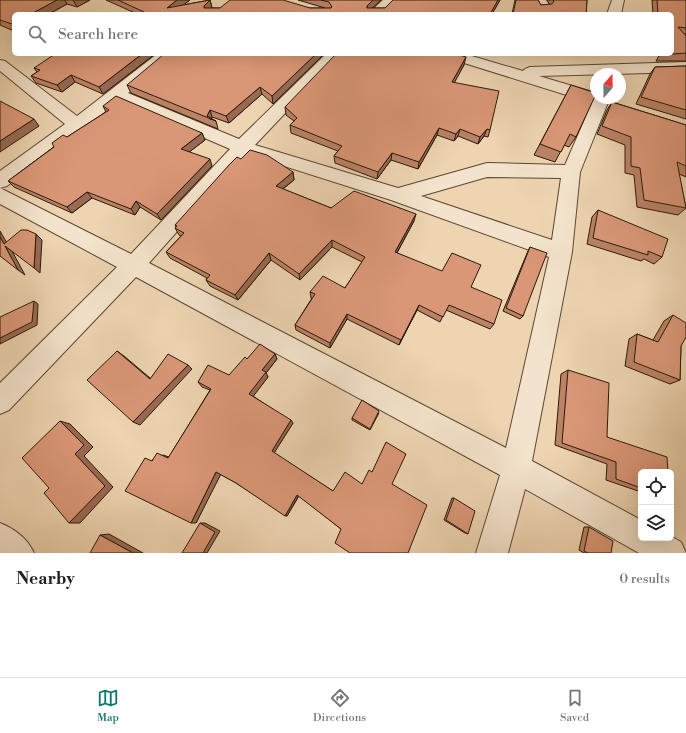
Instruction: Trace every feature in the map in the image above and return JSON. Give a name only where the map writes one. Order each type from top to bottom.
[{"type":"street","points":[[377,12],[391,0]]},
{"type":"street","points":[[615,12],[618,0]]},
{"type":"street","points":[[0,181],[117,94],[164,56]]},
{"type":"street","points":[[0,401],[134,265],[242,147],[332,56]]},
{"type":"street","points":[[456,56],[608,103],[571,172],[561,252],[516,468],[492,553]]},
{"type":"street","points":[[599,68],[602,56]]},
{"type":"street","points":[[0,64],[76,123]]},
{"type":"street","points":[[626,68],[686,67]]},
{"type":"street","points":[[503,71],[542,73],[590,70]]},
{"type":"street","points":[[117,94],[242,147],[398,194],[561,252]]},
{"type":"street","points":[[398,194],[487,170],[571,172]]},
{"type":"street","points":[[0,195],[516,468],[638,535]]},
{"type":"street","points":[[0,538],[18,553]]},
{"type":"street","points":[[649,541],[670,553]]},
{"type":"building","points":[[0,0],[57,0],[35,12],[12,12],[12,24],[0,20]]},
{"type":"building","points":[[118,0],[177,0],[167,8],[210,0],[204,8],[220,8],[230,0],[283,0],[310,8],[331,8],[332,7],[329,2],[321,0],[373,0],[367,8],[385,8],[393,0],[498,0],[491,12],[144,12]]},
{"type":"building","points":[[516,0],[538,0],[541,5],[552,4],[554,1],[553,0],[587,0],[586,12],[513,12]]},
{"type":"building","points":[[657,0],[686,0],[686,28],[678,27],[686,36],[686,53],[674,54],[674,12],[658,12]]},
{"type":"building","points":[[52,56],[139,56],[99,87],[71,75],[57,85],[31,76],[40,70],[34,68]]},
{"type":"building","points":[[162,56],[314,56],[272,96],[260,87],[226,116],[210,110],[207,116],[216,121],[127,85]]},
{"type":"building","points":[[334,56],[463,56],[466,57],[452,82],[499,91],[490,130],[487,129],[480,137],[460,129],[456,134],[439,128],[419,162],[392,153],[378,172],[334,156],[342,146],[290,125],[297,118],[285,107]]},
{"type":"building","points":[[686,66],[686,110],[641,97],[655,67]]},
{"type":"building","points":[[571,85],[590,91],[590,104],[591,104],[576,137],[570,134],[561,152],[540,144]]},
{"type":"building","points":[[116,96],[202,133],[181,149],[210,159],[157,214],[136,201],[131,209],[87,192],[67,207],[8,181],[54,147],[52,143],[63,135],[67,137],[109,110],[103,106]]},
{"type":"building","points":[[0,101],[34,119],[0,141]]},
{"type":"building","points":[[611,104],[618,104],[686,125],[686,166],[677,162],[686,208],[644,200],[640,168],[631,166],[631,137],[602,126]]},
{"type":"building","points":[[250,150],[267,155],[293,172],[276,186],[331,208],[354,191],[416,214],[395,252],[442,271],[452,253],[481,265],[471,287],[502,300],[494,324],[449,305],[443,317],[419,305],[401,340],[347,314],[330,343],[295,325],[315,294],[310,292],[323,276],[345,288],[365,257],[332,240],[299,274],[269,253],[235,295],[206,280],[210,275],[166,252],[184,233],[175,228],[177,226],[175,225],[237,157],[241,159]]},
{"type":"building","points":[[598,210],[668,239],[662,257],[648,251],[648,255],[593,238]]},
{"type":"building","points":[[21,230],[27,230],[36,234],[34,268],[5,246],[18,270],[0,256],[0,237],[4,244]]},
{"type":"building","points":[[530,247],[547,253],[523,316],[506,308]]},
{"type":"building","points":[[34,301],[32,322],[0,338],[0,317]]},
{"type":"building","points":[[673,315],[686,323],[686,337],[681,346],[680,380],[634,362],[637,334],[658,342]]},
{"type":"building","points":[[260,344],[275,354],[262,370],[266,372],[249,394],[291,420],[272,451],[333,491],[345,472],[362,484],[369,470],[372,472],[386,442],[406,454],[392,484],[427,505],[408,553],[350,553],[335,543],[341,529],[297,495],[285,516],[236,483],[216,472],[191,523],[125,491],[145,458],[152,461],[157,453],[168,458],[211,389],[198,382],[208,365],[229,375],[245,357],[247,359]]},
{"type":"building","points":[[117,351],[150,379],[168,354],[188,365],[133,422],[87,380]]},
{"type":"building","points":[[568,370],[609,383],[607,437],[667,457],[668,469],[638,469],[638,487],[616,479],[616,462],[562,443]]},
{"type":"building","points":[[362,400],[379,411],[370,429],[352,418]]},
{"type":"building","points":[[60,421],[84,445],[75,454],[105,486],[69,523],[44,493],[49,488],[22,458]]},
{"type":"building","points":[[454,498],[475,511],[468,534],[446,520]]},
{"type":"building","points":[[200,523],[215,532],[203,553],[182,553]]},
{"type":"building","points":[[589,527],[613,541],[611,553],[588,553],[584,551]]},
{"type":"building","points":[[100,535],[133,553],[90,553]]}]
